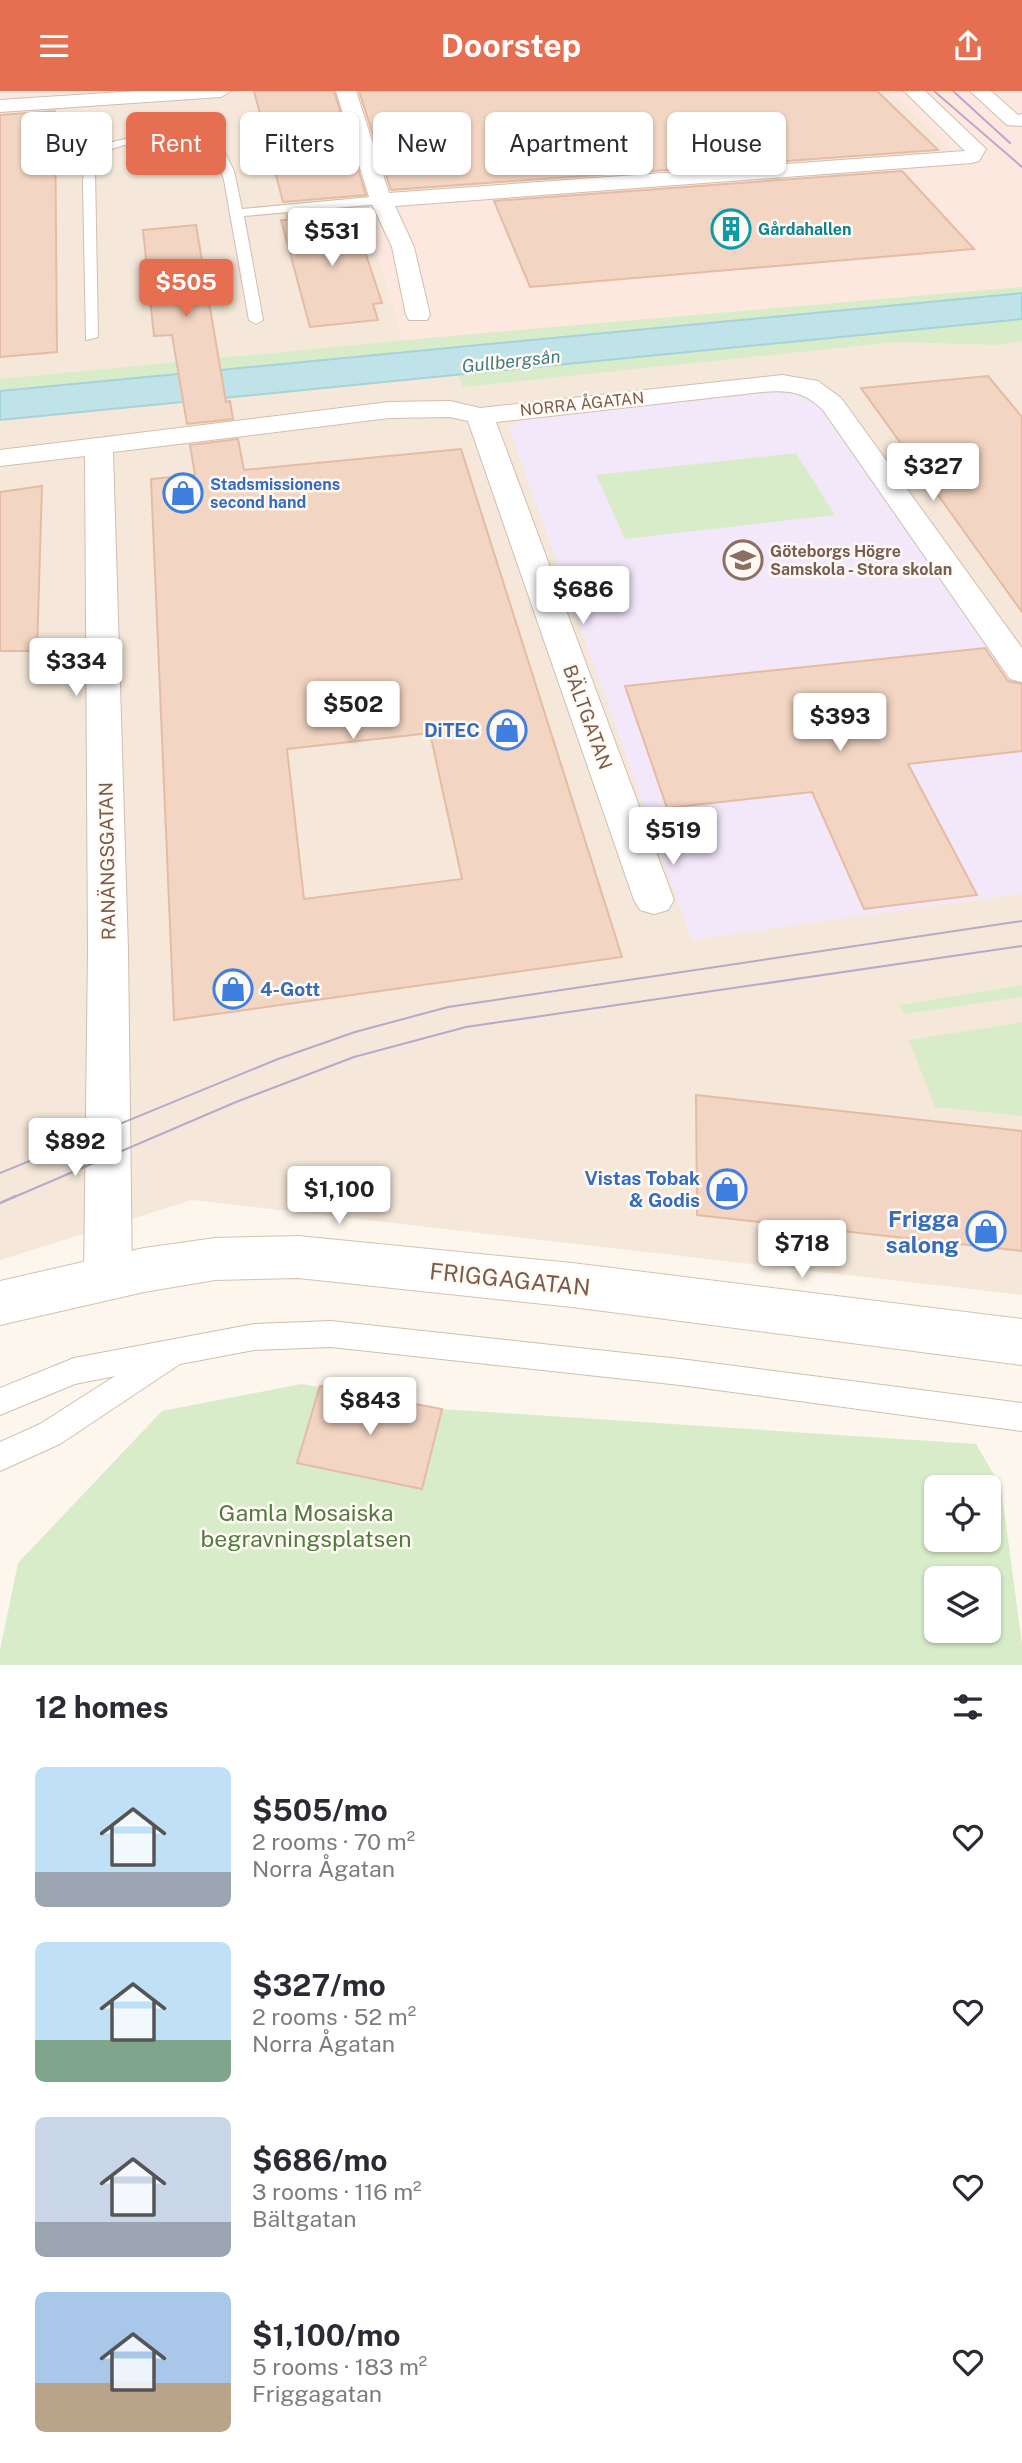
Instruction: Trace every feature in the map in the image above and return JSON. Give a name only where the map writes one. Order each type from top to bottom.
[{"type":"street","points":[[0,98],[104,91]]},
{"type":"street","points":[[0,106],[221,91]]},
{"type":"street","points":[[346,91],[381,200],[403,247],[418,316]]},
{"type":"street","points":[[381,200],[965,159],[975,152],[976,149],[914,91]]},
{"type":"street","points":[[980,91],[1018,120]]},
{"type":"street","name":"NORRA ÅGATAN","points":[[0,458],[389,410],[450,408],[480,415],[788,382],[815,388],[832,404],[1022,672]]},
{"type":"street","name":"BÄLTGATAN","points":[[480,415],[654,900]]},
{"type":"street","name":"RANÄNGSGATAN","points":[[99,446],[108,1080],[108,1276]]},
{"type":"street","name":"FRIGGAGATAN","points":[[0,1303],[108,1276],[215,1259],[298,1257],[572,1285],[1022,1342]]},
{"type":"lane","points":[[92,337],[89,170],[96,155],[115,145],[167,140],[211,147],[219,151],[237,213],[256,320]]},
{"type":"lane","points":[[237,213],[381,200]]},
{"type":"lane","points":[[0,1402],[74,1371],[254,1337],[331,1334],[680,1371],[1022,1417]]},
{"type":"lane","points":[[0,1457],[50,1434],[177,1352]]},
{"type":"shaded area","points":[[0,91],[168,91],[0,103]]},
{"type":"shaded area","points":[[168,91],[891,91],[962,162],[364,208],[407,352],[0,391],[0,103]]},
{"type":"shaded area","points":[[891,91],[1022,91],[1022,293],[407,352],[364,208],[961,162]]},
{"type":"shaded area","points":[[1022,319],[1022,692],[692,939],[1022,893],[1022,1295],[192,1200],[0,1260],[0,420]]},
{"type":"shaded area","name":"Göteborgs Högre Samskola - Stora skolan","points":[[786,389],[818,401],[1022,692],[1022,893],[692,940],[509,428],[526,417]]},
{"type":"green space","points":[[1022,287],[1022,341],[999,345],[897,342],[463,387],[445,349],[0,391],[0,379],[460,335]]},
{"type":"green space","points":[[796,453],[835,515],[625,539],[596,475]]},
{"type":"green space","points":[[1022,985],[1022,997],[905,1014],[900,1005]]},
{"type":"green space","points":[[1022,1022],[1022,1116],[935,1107],[909,1040]]},
{"type":"green space","name":"Gamla Mosaiska begravningsplatsen","points":[[301,1384],[442,1409],[976,1444],[994,1475],[924,1475],[924,1552],[1001,1552],[1001,1487],[1022,1644],[1022,1665],[0,1665],[0,1650],[18,1563],[162,1411]]},
{"type":"water","name":"Gullbergsån","points":[[1022,293],[1022,319],[0,420],[0,391]]},
{"type":"building","points":[[254,91],[334,91],[340,112],[259,112]]},
{"type":"building","points":[[359,91],[877,91],[938,150],[786,161],[786,112],[667,112],[667,170],[653,171],[653,112],[485,112],[485,175],[596,175],[391,190],[386,175],[471,175],[471,112],[373,112],[373,134]]},
{"type":"building","points":[[21,113],[21,175],[56,175],[57,352],[0,357],[0,115]]},
{"type":"building","name":"Gårdahallen","points":[[902,171],[974,249],[530,287],[494,201]]},
{"type":"building","points":[[359,172],[366,195],[283,202],[276,175],[359,175]]},
{"type":"building","points":[[351,209],[382,303],[373,304],[378,320],[310,327],[281,220],[288,220],[287,215]]},
{"type":"building","points":[[196,225],[226,402],[230,401],[233,419],[187,424],[172,335],[154,336],[143,230]]},
{"type":"building","points":[[988,376],[1022,417],[1022,612],[861,388]]},
{"type":"building","points":[[238,439],[244,470],[461,449],[622,957],[174,1020],[151,479],[195,475],[190,445]],"holes":[[[430,733],[462,879],[304,899],[287,749]]]},
{"type":"building","points":[[42,486],[37,651],[0,651],[0,492]]},
{"type":"building","points":[[985,648],[1008,681],[1022,684],[1022,751],[908,764],[977,895],[864,909],[812,792],[667,808],[625,686]]},
{"type":"building","points":[[696,1095],[1022,1131],[1022,1251],[697,1215]]},
{"type":"building","points":[[320,1386],[442,1409],[422,1489],[297,1463]]},
{"type":"tram line","points":[[934,91],[1022,167]]},
{"type":"tram line","points":[[953,91],[1010,143]]},
{"type":"tram line","points":[[0,1173],[278,1059],[355,1032],[448,1007],[1022,921]]},
{"type":"tram line","points":[[12,1198],[236,1102],[354,1057],[466,1027],[1022,946]]},
{"type":"tram line","points":[[0,1203],[16,1196]]},
{"type":"place","name":"Gårdahallen","points":[[731,229]]},
{"type":"place","name":"Stadsmissionens second hand","points":[[183,493]]},
{"type":"place","name":"Göteborgs Högre Samskola - Stora skolan","points":[[743,560]]},
{"type":"place","name":"DiTEC","points":[[507,730]]},
{"type":"place","name":"4-Gott","points":[[233,989]]},
{"type":"place","name":"Vistas Tobak & Godis","points":[[727,1189]]},
{"type":"place","name":"Frigga salong","points":[[986,1231]]}]
